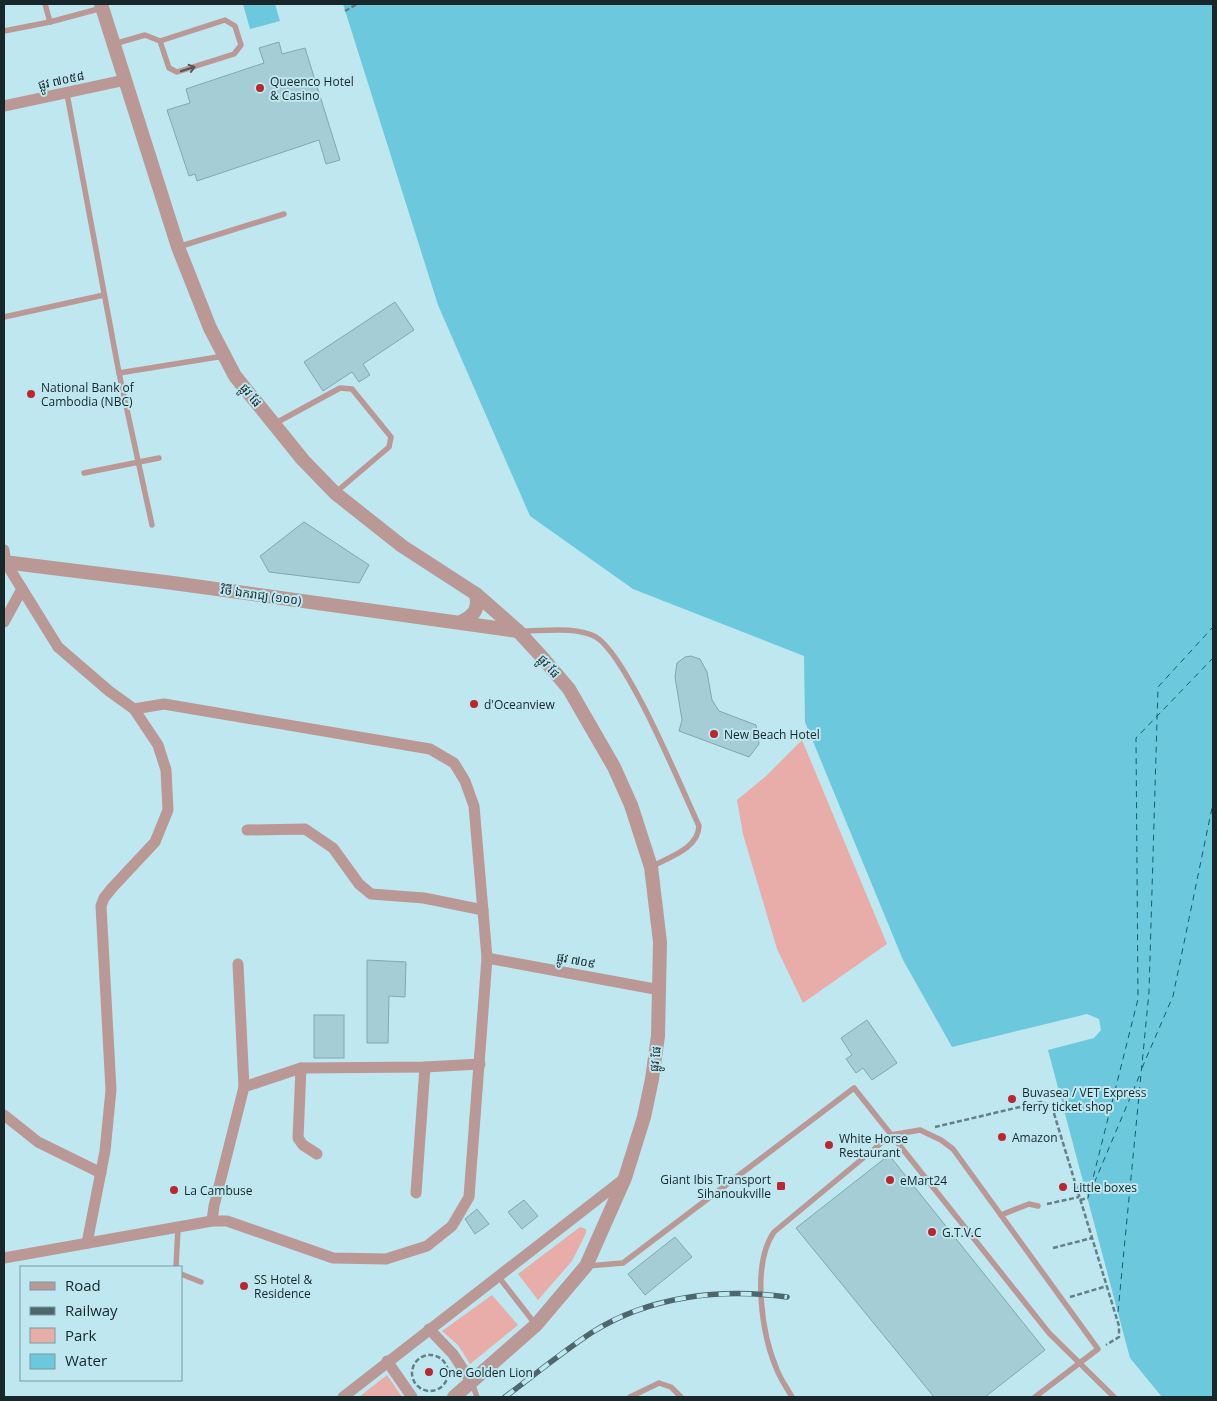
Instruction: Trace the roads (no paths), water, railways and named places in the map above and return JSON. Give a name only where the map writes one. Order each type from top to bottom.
[{"type":"street","name":"ផ្លូវ ផែ","points":[[102,6],[124,80],[196,299],[236,376],[274,424],[335,493],[402,546],[476,594],[518,631],[568,689],[614,767],[631,805],[651,868],[660,942],[660,990],[652,1079],[644,1117],[625,1178],[607,1224],[586,1266],[536,1325],[454,1397]]},
{"type":"street","name":"ផ្លូវ ៧០៥៨","points":[[4,106],[67,94],[124,80]]},
{"type":"street","points":[[5,558],[58,647],[109,691],[134,709],[158,745],[166,770],[168,810],[155,842],[112,888],[104,898],[101,906],[111,1090],[101,1173],[87,1243]]},
{"type":"street","name":"វិថី ឯករាជ្យ (១០០)","points":[[5,558],[518,631]]},
{"type":"street","points":[[4,622],[22,589]]},
{"type":"street","points":[[461,622],[475,612],[478,604],[476,594]]},
{"type":"street","points":[[4,1258],[212,1221],[227,1222],[333,1258],[386,1259],[427,1246],[452,1226],[469,1197],[487,958],[474,806],[465,781],[454,763],[430,749],[164,704],[134,709]]},
{"type":"street","points":[[247,830],[305,828],[333,848],[359,884],[372,894],[424,898],[483,910]]},
{"type":"street","name":"ផ្លូវ ៧០៩","points":[[487,958],[660,990]]},
{"type":"street","points":[[212,1221],[214,1206],[244,1087],[238,964]]},
{"type":"street","points":[[244,1087],[301,1068],[426,1067],[480,1064]]},
{"type":"street","points":[[416,1193],[426,1067]]},
{"type":"street","points":[[301,1068],[298,1138],[303,1145],[317,1154]]},
{"type":"street","points":[[4,1115],[38,1142],[101,1173]]},
{"type":"street","points":[[343,1397],[625,1178]]},
{"type":"street","points":[[429,1329],[453,1354],[472,1383]]},
{"type":"street","points":[[387,1361],[412,1397]]},
{"type":"lane","points":[[45,4],[50,22]]},
{"type":"lane","points":[[4,31],[50,22],[102,6]]},
{"type":"lane","points":[[114,44],[145,35],[160,41],[225,20],[236,26],[241,44],[234,54],[177,72],[169,68],[160,41]]},
{"type":"lane","points":[[67,94],[119,373],[152,524]]},
{"type":"lane","points":[[178,248],[284,214]]},
{"type":"lane","points":[[4,317],[104,295]]},
{"type":"lane","points":[[119,373],[224,356]]},
{"type":"lane","points":[[274,424],[340,388],[352,389],[391,437],[389,447],[335,493]]},
{"type":"lane","points":[[84,473],[159,458]]},
{"type":"lane","points":[[518,631],[582,632],[596,638],[610,649],[640,700],[699,826],[698,836],[694,843],[651,868]]},
{"type":"lane","points":[[586,1266],[623,1263],[854,1088],[1049,1333],[1114,1397]]},
{"type":"lane","points":[[792,1397],[777,1371],[766,1335],[761,1294],[766,1242],[774,1232],[891,1135],[920,1130],[941,1140],[953,1149],[1098,1350],[1035,1397]]},
{"type":"lane","points":[[1001,1215],[1029,1204],[1038,1206]]},
{"type":"lane","points":[[176,1266],[178,1227]]},
{"type":"lane","points":[[182,1274],[201,1282]]},
{"type":"lane","points":[[498,1276],[536,1325]]},
{"type":"lane","points":[[472,1383],[477,1397]]},
{"type":"lane","points":[[630,1397],[659,1383],[671,1386],[681,1397]]},
{"type":"water","points":[[243,4],[275,4],[280,21],[250,29]]},
{"type":"water","points":[[343,4],[1213,4],[1213,1397],[1162,1397],[1130,1358],[1048,1050],[1094,1038],[1101,1030],[1099,1019],[1087,1014],[952,1047],[903,960],[805,722],[804,656],[633,589],[530,516],[438,305]]},
{"type":"railway","points":[[505,1397],[591,1333],[613,1320],[637,1310],[661,1303],[711,1295],[762,1294],[787,1297]]},
{"type":"place","name":"Queenco Hotel & Casino","points":[[260,88]]},
{"type":"place","name":"National Bank of Cambodia (NBC)","points":[[31,394]]},
{"type":"place","name":"d'Oceanview","points":[[474,704]]},
{"type":"place","name":"New Beach Hotel","points":[[714,734]]},
{"type":"place","name":"Buvasea / VET Express ferry ticket shop","points":[[1012,1099]]},
{"type":"place","name":"Amazon","points":[[1002,1137]]},
{"type":"place","name":"White Horse Restaurant","points":[[829,1145]]},
{"type":"place","name":"eMart24","points":[[890,1180]]},
{"type":"place","name":"Giant Ibis Transport Sihanoukville","points":[[781,1186]]},
{"type":"place","name":"Little boxes","points":[[1063,1187]]},
{"type":"place","name":"La Cambuse","points":[[174,1190]]},
{"type":"place","name":"G.T.V.C","points":[[932,1232]]},
{"type":"place","name":"SS Hotel & Residence","points":[[244,1286]]},
{"type":"place","name":"One Golden Lion","points":[[429,1372]]}]
